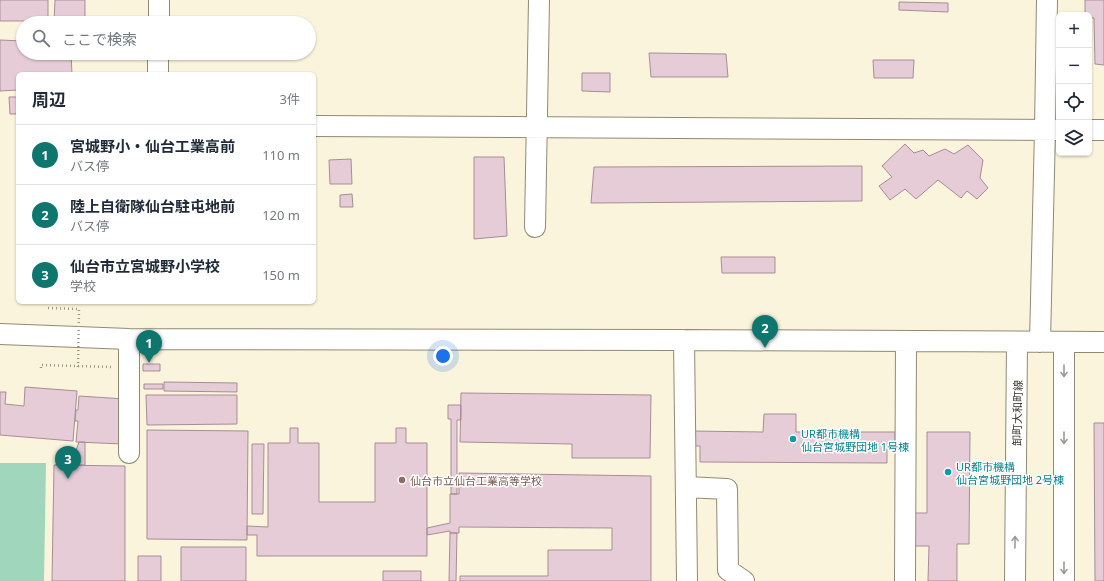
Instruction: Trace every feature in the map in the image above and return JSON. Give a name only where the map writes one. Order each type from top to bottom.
[{"type":"street","points":[[159,0],[159,16]]},
{"type":"street","points":[[535,227],[539,0]]},
{"type":"street","points":[[1040,342],[1052,130],[1047,0]]},
{"type":"street","points":[[158,60],[158,72]]},
{"type":"street","points":[[316,126],[1052,130]]},
{"type":"street","points":[[1092,130],[1104,130]]},
{"type":"street","points":[[0,334],[129,339],[1104,342]]},
{"type":"street","points":[[129,339],[129,453]]},
{"type":"street","points":[[684,340],[687,581]]},
{"type":"street","points":[[905,581],[906,341]]},
{"type":"street","name":"卸町大和町線","points":[[1015,581],[1017,342]]},
{"type":"street","points":[[1064,342],[1064,581]]},
{"type":"street","points":[[686,487],[727,489],[728,570],[744,581]]},
{"type":"path","points":[[48,308],[79,309],[78,366]]},
{"type":"path","points":[[41,368],[41,365],[114,367]]},
{"type":"green space","points":[[0,463],[46,463],[44,581],[0,581]]},
{"type":"building","points":[[0,0],[48,0],[48,16],[16,16],[16,21],[0,21]]},
{"type":"building","points":[[55,0],[85,0],[85,16],[54,16]]},
{"type":"building","points":[[1085,0],[1104,0],[1104,65],[1095,64],[1094,18],[1092,18],[1092,12],[1085,12]]},
{"type":"building","points":[[899,2],[948,3],[948,12],[899,10]]},
{"type":"building","points":[[0,40],[16,41],[16,60],[71,60],[72,72],[16,72],[16,90],[0,91]]},
{"type":"building","points":[[649,53],[726,54],[728,77],[651,77]]},
{"type":"building","points":[[873,60],[914,60],[913,78],[874,78]]},
{"type":"building","points":[[582,73],[610,73],[610,92],[582,91]]},
{"type":"building","points":[[9,97],[16,97],[16,114],[10,114]]},
{"type":"building","points":[[905,144],[914,153],[923,150],[929,156],[945,149],[954,154],[968,145],[983,160],[980,178],[988,188],[977,199],[967,191],[961,198],[938,180],[916,199],[905,189],[890,200],[879,186],[892,177],[882,166]]},
{"type":"building","points":[[474,157],[504,157],[507,236],[474,239]]},
{"type":"building","points":[[351,159],[352,184],[330,184],[329,160]]},
{"type":"building","points":[[862,166],[862,201],[591,203],[594,167]]},
{"type":"building","points":[[352,194],[353,207],[340,207],[340,195]]},
{"type":"building","points":[[721,257],[775,257],[775,273],[722,273]]},
{"type":"building","points":[[143,364],[160,364],[160,371],[143,371]]},
{"type":"building","points":[[164,382],[237,383],[237,392],[164,391]]},
{"type":"building","points":[[144,384],[163,384],[163,389],[144,389]]},
{"type":"building","points":[[25,387],[77,391],[73,441],[0,435],[0,392],[6,392],[5,404],[24,406]]},
{"type":"building","points":[[461,393],[651,395],[650,458],[572,458],[572,444],[460,442]]},
{"type":"building","points":[[146,395],[237,395],[237,424],[147,425]]},
{"type":"building","points":[[79,396],[125,399],[123,444],[76,442],[78,421],[75,421],[76,410],[78,410]]},
{"type":"building","points":[[448,405],[461,405],[461,420],[457,420],[457,494],[451,494],[451,419],[448,419]]},
{"type":"building","name":"UR都市機構 仙台宮城野団地 1号棟","points":[[764,414],[796,414],[796,432],[895,432],[895,446],[887,446],[887,463],[700,462],[700,446],[692,446],[692,431],[763,432]]},
{"type":"building","points":[[1094,423],[1104,423],[1104,581],[1095,581]]},
{"type":"building","points":[[290,428],[298,428],[298,443],[319,443],[319,502],[375,502],[375,443],[396,443],[396,428],[406,428],[406,443],[427,443],[427,556],[257,556],[257,535],[247,535],[247,526],[268,527],[268,443],[290,443]]},
{"type":"building","points":[[147,430],[248,431],[247,540],[147,539]]},
{"type":"building","name":"UR都市機構 仙台宮城野団地 2号棟","points":[[927,432],[970,432],[969,544],[957,544],[957,581],[928,581],[929,546],[911,546],[911,513],[927,513]]},
{"type":"building","points":[[79,442],[85,442],[85,465],[56,465],[61,456],[74,456]]},
{"type":"building","points":[[252,444],[264,444],[263,514],[252,514]]},
{"type":"building","points":[[54,465],[125,466],[125,581],[52,581]]},
{"type":"building","points":[[459,473],[651,476],[651,581],[460,581],[460,576],[548,576],[548,550],[612,550],[612,528],[459,527],[459,533],[450,533],[450,531],[427,535],[427,528],[450,523],[450,494],[459,494]]},
{"type":"building","points":[[450,533],[457,533],[456,581],[449,581]]},
{"type":"building","points":[[181,547],[246,547],[246,581],[181,581]]},
{"type":"building","points":[[138,556],[161,556],[161,581],[138,581]]},
{"type":"building","points":[[383,571],[421,571],[421,581],[383,581]]},
{"type":"place","name":"陸上自衛隊仙台駐屯地前","points":[[765,348]]},
{"type":"place","name":"宮城野小・仙台工業高前","points":[[149,363]]},
{"type":"place","name":"UR都市機構 仙台宮城野団地 1号棟","points":[[793,439]]},
{"type":"place","name":"UR都市機構 仙台宮城野団地 2号棟","points":[[948,472]]},
{"type":"place","name":"仙台市立宮城野小学校","points":[[68,479]]},
{"type":"place","name":"仙台市立仙台工業高等学校","points":[[402,480]]}]
